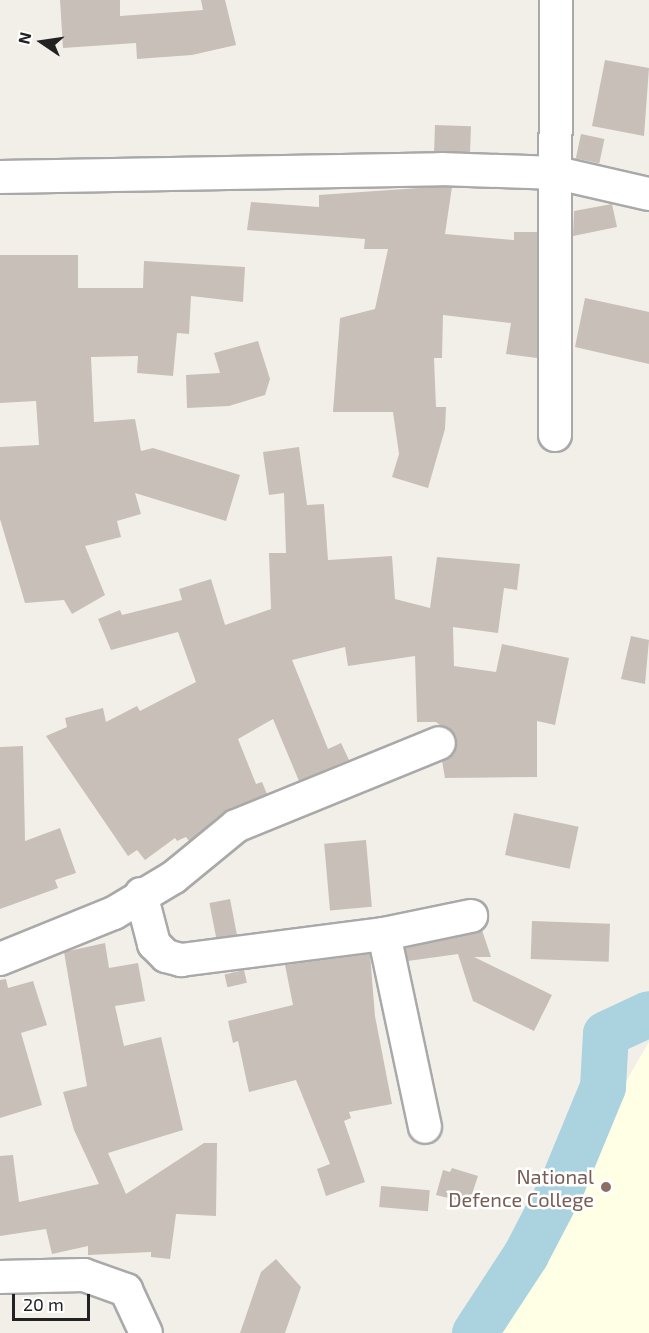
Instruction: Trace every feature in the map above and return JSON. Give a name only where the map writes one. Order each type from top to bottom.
[{"type":"street","points":[[555,435],[556,0]]},
{"type":"street","points":[[0,177],[441,170],[557,173],[649,194]]},
{"type":"street","points":[[0,959],[114,913],[141,894],[174,877],[236,826],[439,743]]},
{"type":"street","points":[[141,894],[154,944],[166,956],[181,960],[384,934],[471,916]]},
{"type":"street","points":[[384,934],[425,1127]]},
{"type":"street","points":[[0,1277],[84,1275],[126,1290],[146,1333]]},
{"type":"shaded area","name":"National Defence College","points":[[649,1042],[649,1333],[479,1333]]},
{"type":"building","points":[[60,0],[120,0],[120,16],[203,10],[201,0],[225,0],[236,45],[192,55],[137,59],[136,43],[63,48]]},
{"type":"building","points":[[605,60],[649,68],[644,136],[592,126]]},
{"type":"building","points":[[435,125],[471,126],[470,152],[434,151]]},
{"type":"building","points":[[581,134],[604,139],[599,163],[576,158]]},
{"type":"building","points":[[452,187],[445,234],[514,240],[514,232],[537,232],[537,358],[506,354],[511,323],[443,315],[442,358],[434,358],[436,407],[446,407],[445,429],[428,488],[392,477],[399,454],[393,412],[333,412],[340,318],[375,309],[388,249],[364,249],[365,239],[247,230],[251,202],[319,207],[319,195]]},
{"type":"building","points":[[612,204],[617,227],[573,236],[574,211]]},
{"type":"building","points":[[0,255],[78,255],[78,288],[143,288],[144,261],[245,267],[243,302],[191,296],[189,334],[177,333],[173,376],[137,373],[138,356],[91,357],[94,422],[135,419],[141,451],[153,448],[240,475],[226,521],[135,493],[141,514],[117,521],[121,537],[85,546],[105,595],[72,614],[64,600],[25,603],[0,519],[0,447],[39,445],[36,401],[0,403]]},
{"type":"building","points":[[585,298],[649,312],[649,364],[575,347]]},
{"type":"building","points":[[258,341],[270,379],[265,395],[229,406],[187,408],[186,375],[220,373],[214,353]]},
{"type":"building","points":[[299,447],[307,505],[324,504],[328,560],[392,556],[395,599],[430,608],[437,557],[520,564],[517,590],[504,588],[498,633],[453,627],[454,666],[496,672],[502,644],[569,658],[555,725],[537,721],[537,777],[445,778],[442,761],[454,754],[456,737],[436,722],[417,722],[415,656],[348,666],[345,647],[292,660],[328,749],[341,743],[349,760],[299,781],[273,719],[238,739],[256,784],[262,782],[267,794],[225,812],[189,841],[186,837],[177,841],[175,838],[145,860],[137,850],[128,856],[46,736],[67,727],[65,718],[103,708],[106,722],[137,706],[140,711],[196,682],[178,632],[111,650],[98,619],[120,610],[122,615],[182,600],[179,589],[211,579],[225,625],[271,609],[269,553],[286,553],[284,493],[269,495],[263,452]]},
{"type":"building","points":[[631,636],[649,640],[645,684],[621,679]]},
{"type":"building","points":[[23,746],[25,841],[60,828],[76,873],[55,880],[58,888],[0,909],[0,747]]},
{"type":"building","points":[[514,813],[579,827],[570,869],[505,855]]},
{"type":"building","points":[[366,840],[372,907],[330,910],[324,844]]},
{"type":"building","points":[[230,899],[237,935],[216,939],[209,903]]},
{"type":"building","points":[[532,921],[610,924],[609,962],[531,959]]},
{"type":"building","points":[[482,930],[491,957],[474,957],[552,995],[534,1031],[473,1001],[458,954],[408,961],[405,948]]},
{"type":"building","points":[[105,943],[109,968],[138,963],[145,1001],[115,1006],[124,1046],[161,1037],[183,1130],[108,1153],[126,1194],[204,1143],[217,1143],[216,1216],[176,1214],[170,1259],[151,1257],[151,1252],[88,1255],[88,1246],[52,1254],[46,1229],[0,1236],[0,1156],[13,1155],[19,1202],[99,1184],[74,1130],[63,1092],[87,1086],[64,952]]},
{"type":"building","points":[[370,954],[375,1016],[392,1104],[349,1112],[351,1118],[344,1121],[365,1182],[326,1196],[317,1169],[330,1164],[296,1080],[249,1092],[238,1041],[233,1043],[228,1021],[293,1005],[285,965]]},
{"type":"building","points":[[244,970],[247,983],[227,987],[225,974]]},
{"type":"building","points":[[6,979],[8,988],[33,981],[47,1025],[21,1033],[42,1105],[0,1118],[0,980]]},
{"type":"building","points":[[452,1168],[478,1176],[469,1203],[436,1195],[443,1170],[450,1172]]},
{"type":"building","points":[[381,1186],[430,1190],[428,1211],[379,1207]]},
{"type":"building","points":[[276,1259],[301,1287],[285,1333],[240,1333],[261,1272]]},
{"type":"waterway","points":[[475,1333],[526,1255],[563,1184],[603,1087],[606,1034],[649,1014]]},
{"type":"place","name":"National Defence College","points":[[606,1187]]}]
